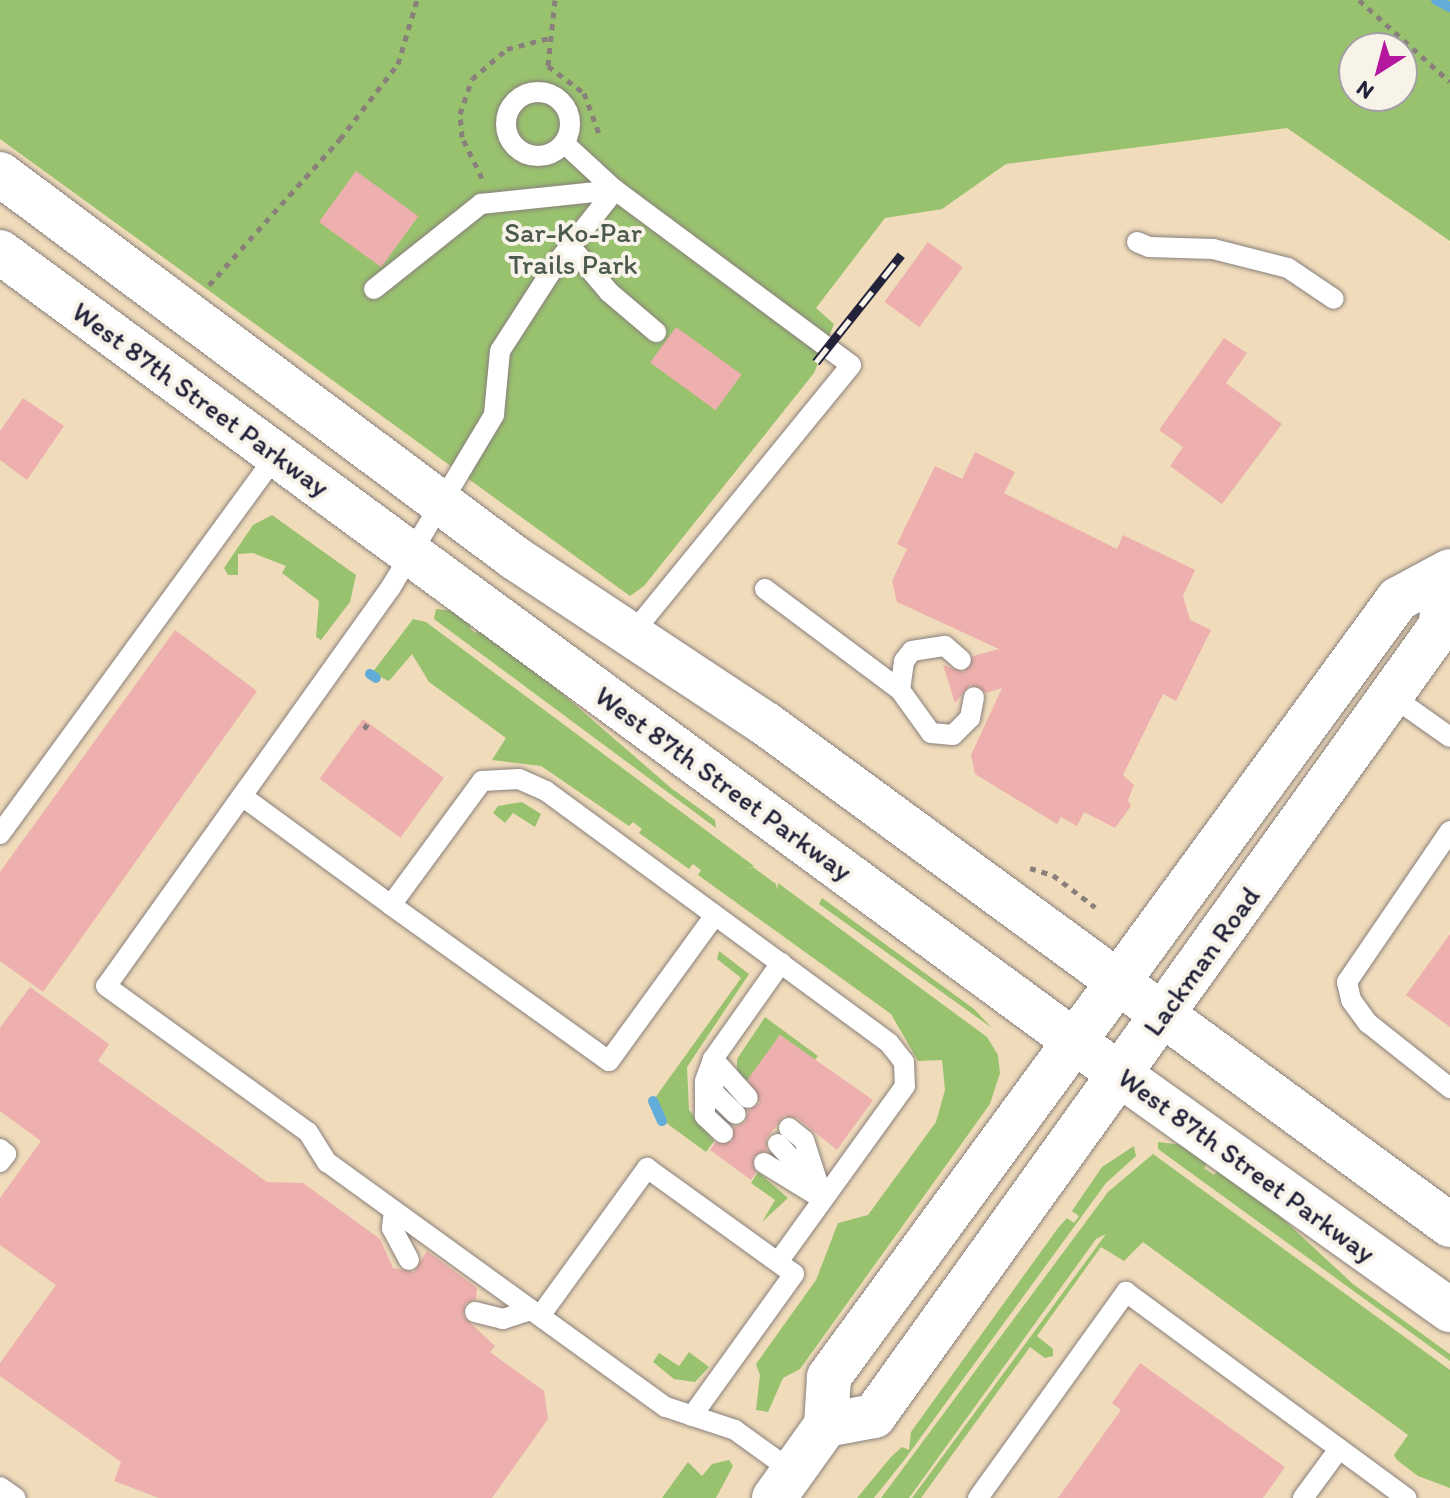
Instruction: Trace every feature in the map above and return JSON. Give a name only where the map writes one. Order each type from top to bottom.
[{"type":"main road","points":[[0,174],[441,502],[631,635],[766,724],[1450,1225]]},
{"type":"main road","name":"West 87th Street Parkway","points":[[0,252],[1119,1074],[1450,1310]]},
{"type":"main road","name":"Lackman Road","points":[[1449,573],[1440,627],[874,1416],[826,1425],[829,1377],[1398,599],[1449,573]]},
{"type":"main road","points":[[784,1485],[826,1425]]},
{"type":"lane","points":[[564,143],[615,190],[851,365],[631,635]]},
{"type":"lane","points":[[374,289],[481,204],[615,190]]},
{"type":"lane","points":[[615,190],[570,246],[500,351],[494,415],[391,587],[106,986],[308,1132],[327,1162],[666,1407],[735,1430],[784,1485]]},
{"type":"lane","points":[[1137,242],[1149,247],[1213,249],[1288,268],[1334,299]]},
{"type":"lane","points":[[570,246],[609,292],[656,332]]},
{"type":"lane","points":[[0,834],[276,455]]},
{"type":"lane","points":[[765,589],[900,690],[918,721],[942,736],[953,735],[970,718],[974,697]]},
{"type":"lane","points":[[900,690],[904,661],[912,651],[945,646],[961,660]]},
{"type":"lane","points":[[1392,696],[1450,737]]},
{"type":"lane","points":[[391,905],[482,781],[519,779],[546,791],[889,1043],[904,1062],[905,1086],[778,1262]]},
{"type":"lane","points":[[242,796],[609,1061],[715,915]]},
{"type":"lane","points":[[1450,831],[1347,982],[1351,1000],[1368,1023],[1450,1088]]},
{"type":"lane","points":[[723,1133],[705,1116],[702,1105],[713,1059],[781,963]]},
{"type":"lane","points":[[713,1059],[714,1093],[742,1106]]},
{"type":"lane","points":[[783,1136],[823,1199]]},
{"type":"lane","points":[[0,1149],[6,1154],[0,1162]]},
{"type":"lane","points":[[764,1163],[823,1199]]},
{"type":"lane","points":[[475,1312],[503,1319],[536,1313],[647,1168],[794,1274],[692,1416]]},
{"type":"lane","points":[[394,1211],[392,1228],[409,1260]]},
{"type":"lane","points":[[978,1498],[1126,1292],[1406,1498]]},
{"type":"lane","points":[[1303,1498],[1339,1449]]},
{"type":"lane","points":[[0,1487],[16,1498]]},
{"type":"path","points":[[209,285],[340,139],[398,64],[417,0]]},
{"type":"path","points":[[555,0],[548,66],[584,93],[604,141],[588,166]]},
{"type":"path","points":[[1359,0],[1450,82]]},
{"type":"path","points":[[498,202],[462,137],[464,96],[472,79],[507,49],[549,38]]},
{"type":"green space","name":"Sar-Ko-Par Trails Park","points":[[0,0],[1450,0],[1450,241],[1287,128],[1006,164],[942,209],[885,218],[816,308],[834,324],[814,373],[644,586],[630,596],[0,139]]},
{"type":"green space","points":[[272,515],[356,575],[350,602],[321,640],[316,637],[319,601],[282,573],[286,566],[253,553],[238,554],[238,575],[228,575],[224,568],[253,525]]},
{"type":"green space","points":[[436,609],[456,611],[473,623],[470,628],[475,633],[480,628],[498,638],[671,788],[715,820],[716,828],[434,619]]},
{"type":"green space","points":[[413,619],[426,622],[754,866],[746,869],[753,867],[776,884],[777,890],[778,883],[987,1037],[998,1055],[1000,1073],[990,1104],[800,1369],[783,1378],[768,1412],[756,1410],[760,1375],[756,1364],[816,1280],[838,1223],[868,1215],[936,1122],[945,1090],[942,1060],[918,1061],[891,1014],[698,875],[701,870],[693,864],[689,869],[639,833],[642,829],[633,822],[629,826],[541,766],[492,760],[506,738],[429,682],[412,654],[389,681],[372,673]]},
{"type":"green space","points":[[522,802],[541,814],[535,827],[513,813],[505,823],[493,813],[498,806]]},
{"type":"green space","points":[[822,898],[974,1009],[992,1028],[819,904]]},
{"type":"green space","points":[[719,951],[749,974],[687,1067],[689,1110],[714,1141],[706,1152],[665,1122],[655,1098],[741,978],[717,959]]},
{"type":"green space","points":[[765,1017],[818,1056],[815,1060],[780,1035],[745,1084],[737,1073],[737,1059]]},
{"type":"green space","points":[[1158,1142],[1183,1145],[1208,1162],[1204,1168],[1214,1175],[1218,1170],[1258,1196],[1353,1284],[1450,1354],[1450,1361],[1158,1149]]},
{"type":"green space","points":[[1134,1146],[1136,1156],[1106,1183],[905,1459],[874,1498],[857,1498],[891,1457],[902,1447],[909,1450],[911,1432],[1058,1228],[1067,1218],[1074,1223],[1079,1216],[1072,1211],[1102,1167]]},
{"type":"green space","points":[[1153,1154],[1450,1370],[1450,1488],[1418,1476],[1397,1460],[1394,1455],[1408,1435],[1143,1242],[1124,1261],[1101,1247],[1037,1336],[1053,1349],[1053,1356],[1045,1358],[1030,1347],[921,1498],[912,1498],[1106,1234],[1096,1239],[909,1498],[881,1498],[1108,1192]]},
{"type":"green space","points":[[758,1172],[788,1198],[762,1222],[775,1200],[751,1183]]},
{"type":"green space","points":[[689,1352],[709,1367],[695,1382],[674,1379],[653,1362],[659,1353],[679,1366]]},
{"type":"green space","points":[[729,1460],[733,1466],[716,1498],[662,1498],[688,1462],[702,1476],[712,1464]]},
{"type":"building","points":[[356,171],[418,216],[381,267],[319,222]]},
{"type":"building","points":[[928,242],[963,267],[919,327],[885,302]]},
{"type":"building","points":[[676,327],[742,375],[716,410],[650,363]]},
{"type":"building","points":[[1224,338],[1247,353],[1226,383],[1282,424],[1222,504],[1170,466],[1183,447],[1159,430]]},
{"type":"building","points":[[23,398],[64,426],[27,480],[0,460],[0,431]]},
{"type":"building","points":[[975,452],[1015,472],[1004,493],[1117,549],[1123,535],[1195,570],[1183,596],[1190,620],[1211,630],[1176,701],[1163,694],[1123,775],[1134,785],[1128,800],[1131,806],[1115,828],[1084,812],[1077,826],[1061,817],[1057,824],[975,774],[971,755],[1002,688],[986,693],[970,685],[955,703],[943,665],[964,672],[973,656],[999,649],[897,602],[892,581],[907,549],[897,544],[935,466],[962,479]]},
{"type":"building","points":[[175,630],[257,691],[43,992],[0,961],[0,872]]},
{"type":"building","points":[[363,719],[444,778],[400,838],[320,779]]},
{"type":"building","points":[[1450,934],[1450,1027],[1406,995]]},
{"type":"building","points":[[30,987],[109,1044],[98,1061],[267,1182],[303,1183],[380,1239],[393,1268],[414,1272],[427,1251],[477,1288],[476,1299],[465,1304],[463,1316],[495,1346],[490,1352],[544,1391],[548,1419],[492,1498],[159,1498],[114,1481],[121,1462],[0,1376],[0,1363],[56,1285],[0,1245],[0,1198],[41,1141],[0,1111],[0,1028]]},
{"type":"building","points":[[780,1035],[873,1100],[837,1150],[797,1118],[784,1116],[766,1139],[767,1151],[753,1157],[756,1173],[751,1180],[710,1150],[715,1143],[732,1142],[734,1127],[745,1123],[748,1111],[760,1103],[748,1079]]},
{"type":"building","points":[[1140,1363],[1285,1467],[1263,1498],[1058,1498],[1121,1410],[1112,1403]]},
{"type":"waterway","points":[[1436,0],[1450,7]]},
{"type":"waterway","points":[[370,674],[376,678]]},
{"type":"waterway","points":[[653,1101],[662,1121]]},
{"type":"railway","points":[[816,362],[901,255]]}]
